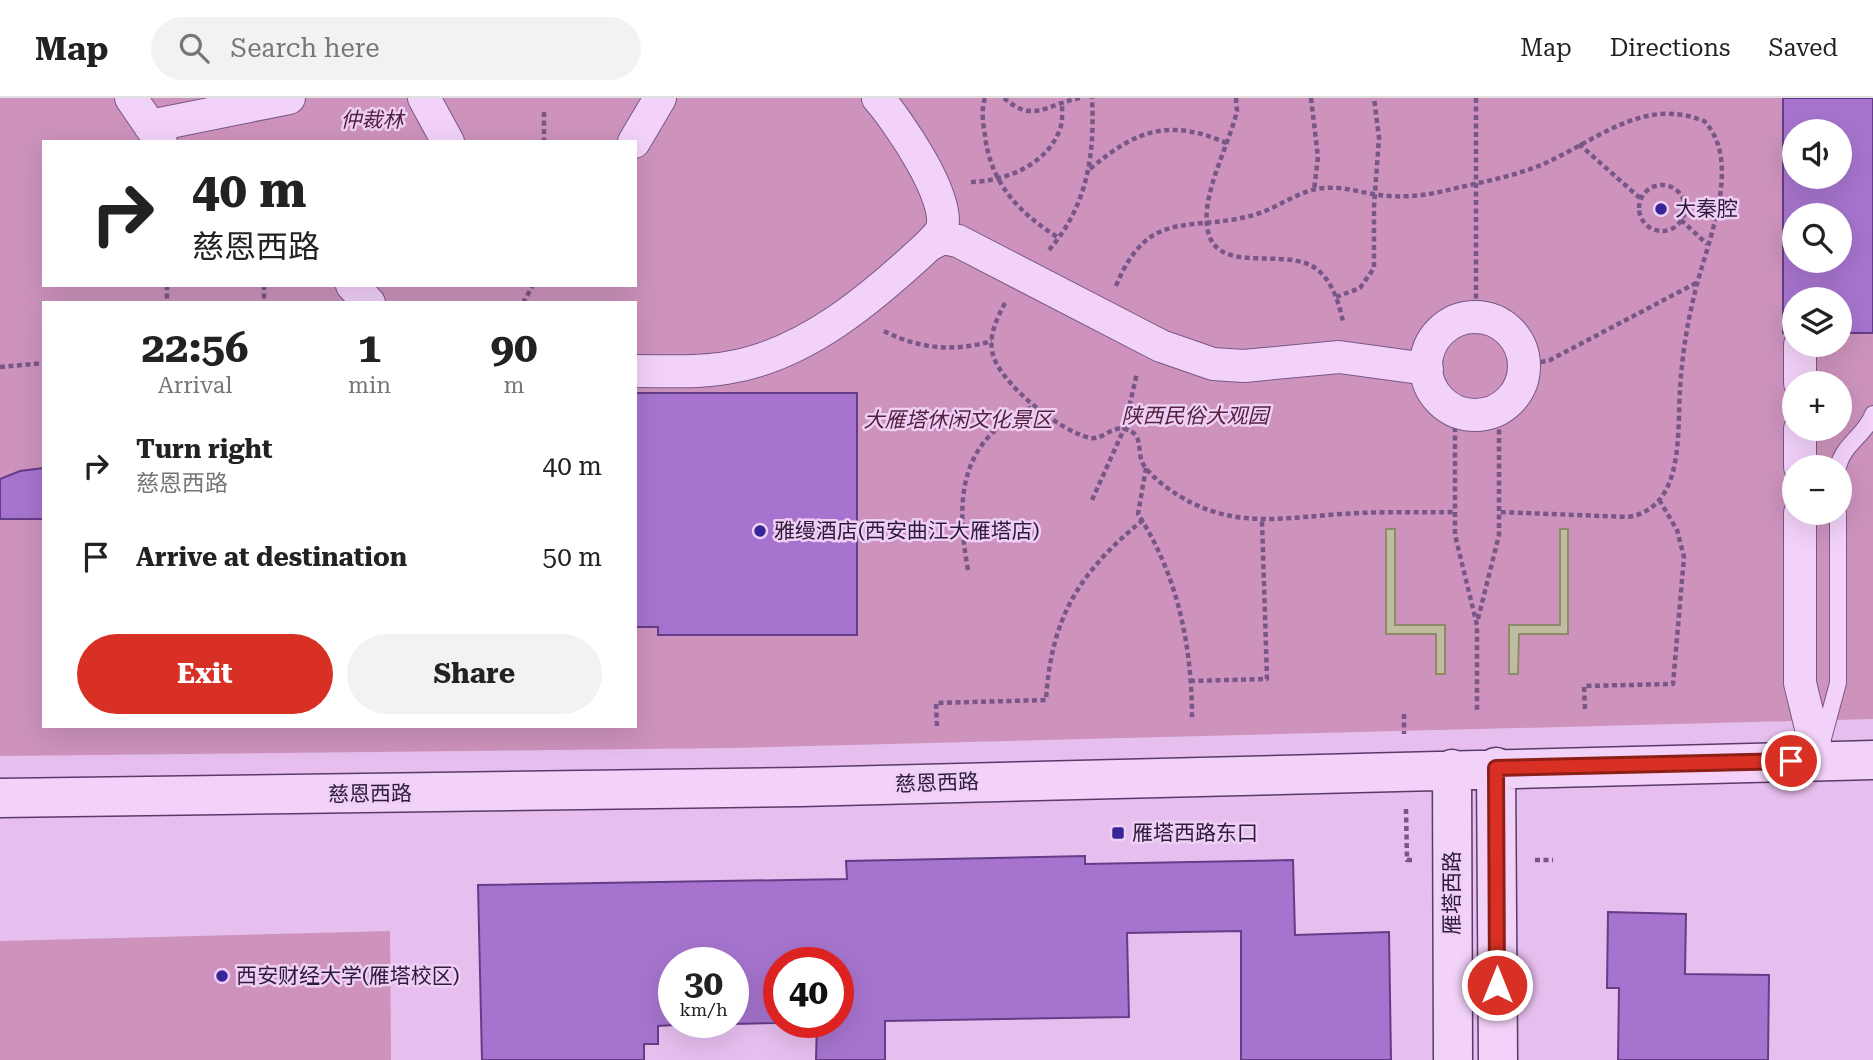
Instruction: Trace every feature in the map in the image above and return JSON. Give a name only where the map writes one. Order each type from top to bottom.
[{"type":"main road","name":"慈恩西路","points":[[0,797],[800,787],[1873,760]]},
{"type":"main road","name":"雁塔西路","points":[[1496,768],[1498,1060]]},
{"type":"main road","name":"雁塔西路","points":[[1452,769],[1452,1060]]},
{"type":"street","points":[[131,98],[155,134],[289,98]]},
{"type":"street","points":[[424,98],[447,140]]},
{"type":"street","points":[[635,140],[660,98]]},
{"type":"street","points":[[637,371],[699,371],[729,368],[762,359],[816,334],[944,243],[946,231],[929,177],[916,150],[878,98]]},
{"type":"street","points":[[944,243],[1027,275],[1147,339],[1189,358],[1228,366],[1345,358],[1427,369]]},
{"type":"street","points":[[354,287],[367,301]]},
{"type":"street","points":[[1476,316],[1494,320],[1510,331],[1520,347],[1524,366],[1520,385],[1510,401],[1499,409],[1475,415],[1455,410],[1441,401],[1430,385],[1427,369],[1430,347],[1441,331],[1456,320],[1476,316]]},
{"type":"street","points":[[1800,525],[1800,683],[1819,761]]},
{"type":"lane","points":[[1842,455],[1844,450],[1865,437],[1873,414]]},
{"type":"lane","points":[[1819,761],[1838,683],[1838,525]]},
{"type":"path","points":[[985,98],[986,148],[998,179],[1013,203],[1059,238]]},
{"type":"path","points":[[1004,98],[1018,110],[1030,113],[1080,98]]},
{"type":"path","points":[[1092,98],[1090,169],[1083,197],[1059,238],[1007,300],[996,321],[992,341],[993,357],[1002,373],[1035,406],[1088,437],[1097,438],[1111,430],[1124,429],[1140,442],[1141,458],[1146,468],[1175,492],[1199,506],[1228,517],[1262,521],[1343,514],[1455,512]]},
{"type":"path","points":[[1236,98],[1237,111],[1215,178],[1207,222],[1211,239],[1224,254],[1311,265],[1330,285],[1336,297],[1345,333],[1345,358]]},
{"type":"path","points":[[1311,98],[1318,147],[1314,190]]},
{"type":"path","points":[[1336,297],[1360,288],[1374,268],[1374,194],[1380,138],[1374,98]]},
{"type":"path","points":[[1476,98],[1476,316]]},
{"type":"path","points":[[929,177],[966,182],[998,179],[1025,169],[1048,151],[1061,128],[1062,102]]},
{"type":"path","points":[[1499,512],[1628,517],[1648,511],[1660,501],[1671,481],[1676,457],[1681,373],[1697,283],[1721,183],[1721,153],[1711,130],[1692,111],[1680,105]]},
{"type":"path","points":[[544,113],[544,140]]},
{"type":"path","points":[[1107,317],[1122,272],[1133,253],[1147,238],[1172,226],[1259,213],[1314,190],[1338,188],[1410,196],[1476,182],[1535,167],[1579,144],[1606,123]]},
{"type":"path","points":[[1090,169],[1130,139],[1153,131],[1190,130],[1228,144]]},
{"type":"path","points":[[1579,144],[1641,199]]},
{"type":"path","points":[[1653,187],[1671,187],[1683,199],[1685,208],[1681,220],[1671,230],[1653,230],[1641,217],[1641,199],[1653,187]]},
{"type":"path","points":[[1681,220],[1707,244]]},
{"type":"path","points":[[1524,366],[1549,360],[1697,283]]},
{"type":"path","points":[[852,310],[897,338],[923,346],[960,348],[992,341]]},
{"type":"path","points":[[1092,500],[1124,429],[1147,339]]},
{"type":"path","points":[[0,367],[42,363]]},
{"type":"path","points":[[968,570],[962,535],[962,499],[969,464],[987,435],[997,426],[1035,406]]},
{"type":"path","points":[[1477,625],[1496,556],[1499,512],[1499,409]]},
{"type":"path","points":[[1455,410],[1458,556],[1474,603],[1477,625],[1477,711]]},
{"type":"path","points":[[1146,468],[1138,507],[1161,553],[1177,596],[1183,621],[1192,719]]},
{"type":"path","points":[[1585,709],[1584,686],[1673,684],[1684,557],[1677,530],[1660,501]]},
{"type":"path","points":[[937,726],[936,703],[1046,700],[1053,644],[1071,599],[1101,557],[1143,520]]},
{"type":"path","points":[[1190,681],[1267,679],[1262,521]]},
{"type":"green space","name":"陕西民俗大观园","points":[[0,98],[1873,98],[1873,719],[733,748],[0,756]]},
{"type":"green space","name":"西安财经大学(雁塔校区)","points":[[390,931],[391,1060],[0,1060],[0,941]]},
{"type":"shaded area","points":[[1386,529],[1395,529],[1395,625],[1445,625],[1445,674],[1436,674],[1436,634],[1386,634]]},
{"type":"shaded area","points":[[1560,529],[1568,529],[1568,634],[1519,634],[1518,674],[1509,674],[1509,625],[1560,625]]},
{"type":"building","points":[[1783,98],[1873,98],[1873,333],[1852,333],[1852,287],[1783,287],[1783,273],[1852,273],[1852,203],[1783,203],[1783,189],[1852,189],[1852,119],[1783,119]]},
{"type":"building","points":[[637,393],[857,393],[857,635],[658,635],[658,627],[637,627]]},
{"type":"building","points":[[42,468],[42,519],[0,519],[0,479],[20,471]]},
{"type":"building","points":[[1085,856],[1085,864],[1293,860],[1295,935],[1389,932],[1391,1060],[1241,1060],[1241,931],[1127,933],[1129,1017],[885,1021],[885,1060],[816,1060],[817,1038],[854,1038],[854,947],[763,947],[763,1023],[749,1024],[749,947],[658,947],[658,1044],[644,1044],[644,1060],[482,1060],[478,885],[847,879],[846,861]]},
{"type":"building","points":[[1608,912],[1686,914],[1685,974],[1769,975],[1768,1060],[1618,1060],[1619,988],[1607,988]]},
{"type":"place","name":"大秦腔","points":[[1661,209]]},
{"type":"place","name":"雅缦酒店(西安曲江大雁塔店)","points":[[760,531]]},
{"type":"place","name":"雁塔西路东口","points":[[1118,833]]},
{"type":"place","name":"西安财经大学(雁塔校区)","points":[[222,976]]},
{"type":"route","points":[[1497,985],[1496,768],[1791,761]]},
{"type":"park label","name":"仲裁林","points":[[372,120]]},
{"type":"park label","name":"大雁塔休闲文化景区","points":[[958,420]]}]
